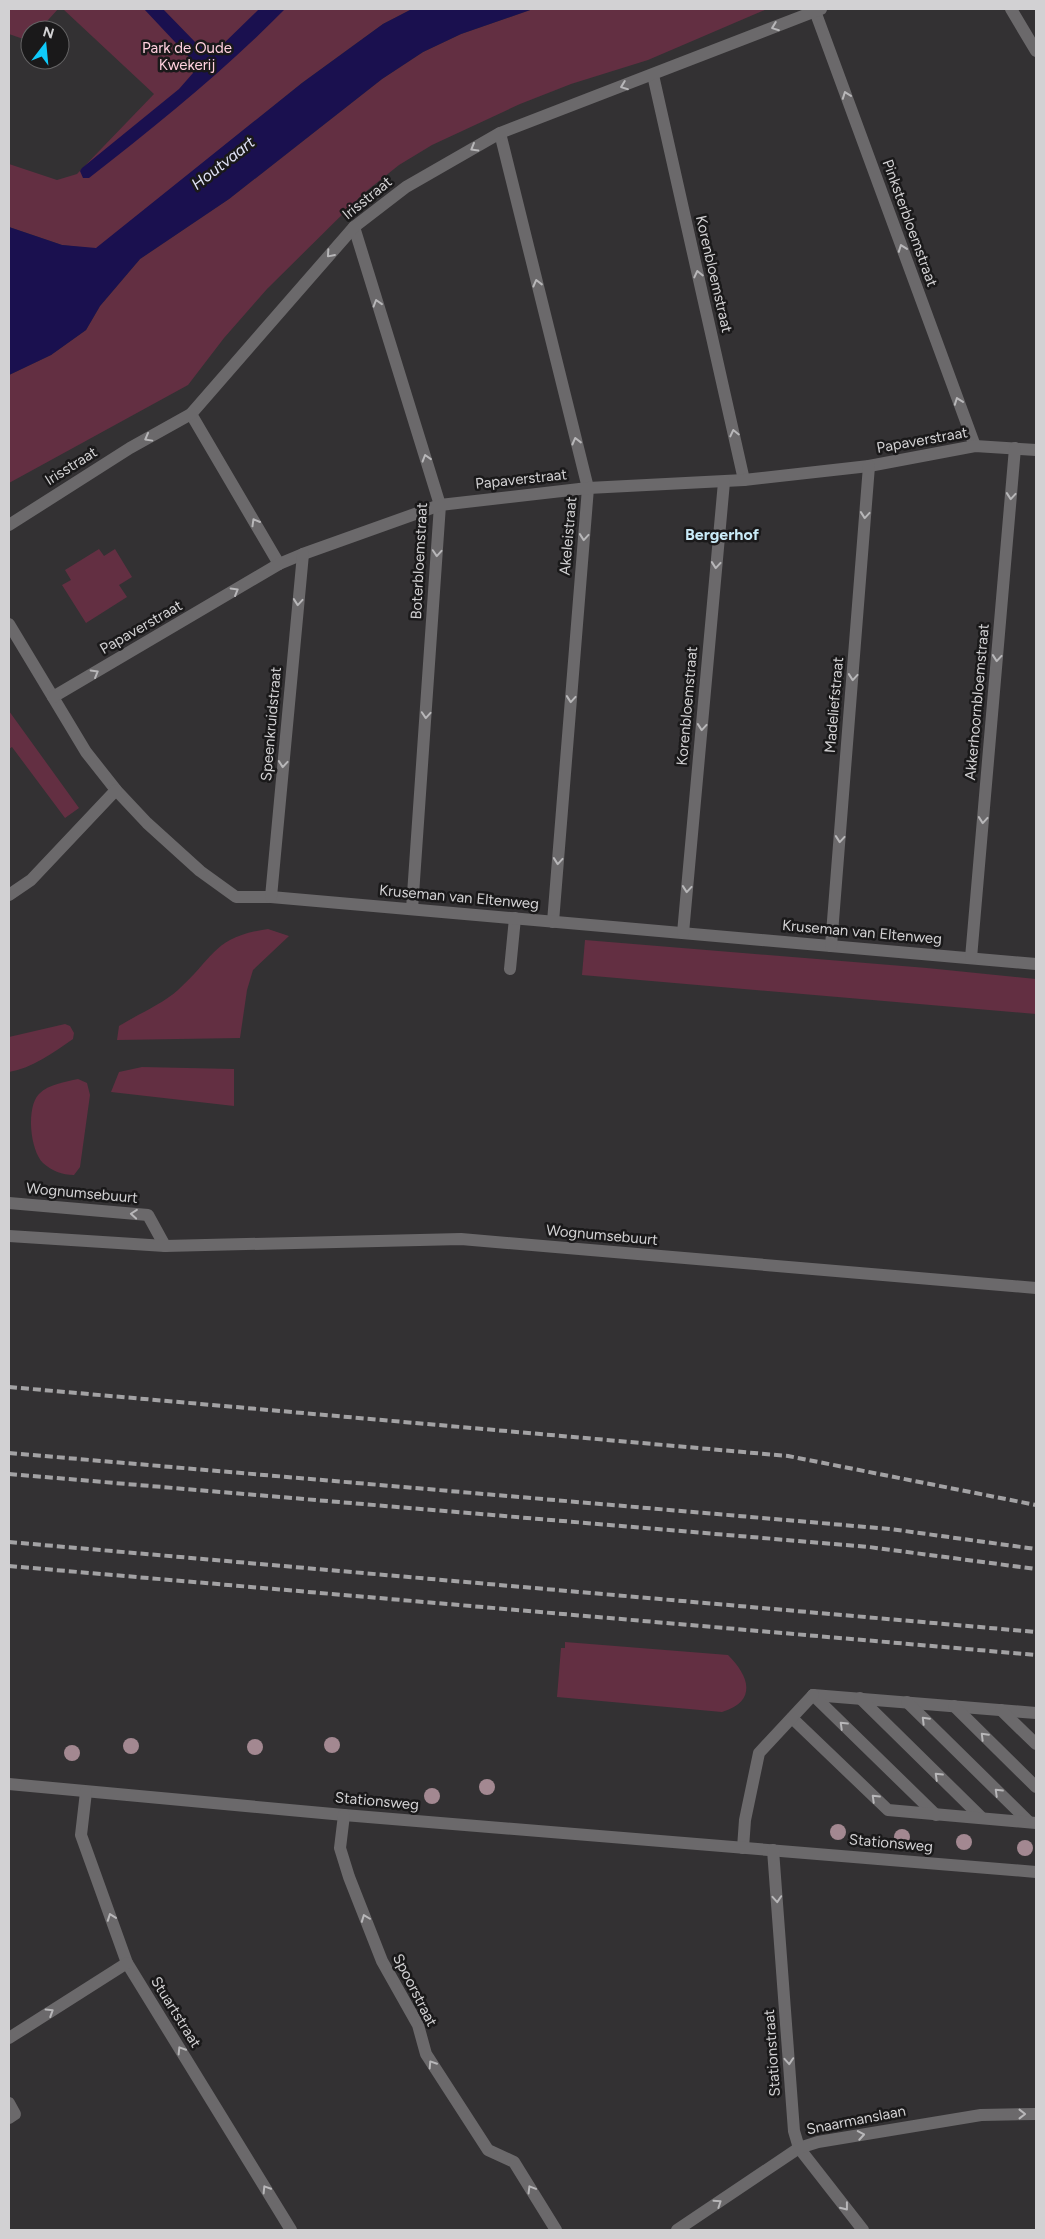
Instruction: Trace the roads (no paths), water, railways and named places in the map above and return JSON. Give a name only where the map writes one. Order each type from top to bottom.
[{"type":"street","points":[[1011,9],[1036,50]]},
{"type":"street","name":"Irisstraat","points":[[9,525],[130,448],[191,414],[354,227],[406,187],[500,133],[818,10]]},
{"type":"street","name":"Pinksterbloemstraat","points":[[818,10],[975,446]]},
{"type":"street","name":"Korenbloemstraat","points":[[653,75],[744,480]]},
{"type":"street","name":"Akeleistraat","points":[[500,133],[588,488],[553,922]]},
{"type":"street","name":"Boterbloemstraat","points":[[354,227],[440,505],[412,910]]},
{"type":"street","points":[[191,414],[279,564]]},
{"type":"street","name":"Papaverstraat","points":[[53,697],[279,564],[440,505],[588,488],[744,480],[869,466],[975,446],[1036,450]]},
{"type":"street","name":"Akkerhoornbloemstraat","points":[[971,958],[1015,448]]},
{"type":"street","name":"Madeliefstraat","points":[[831,946],[869,466]]},
{"type":"street","name":"Korenbloemstraat","points":[[683,933],[724,482]]},
{"type":"street","name":"Speenkruidstraat","points":[[271,897],[303,554]]},
{"type":"street","name":"Kruseman van Eltenweg","points":[[9,624],[86,752],[116,790],[177,851],[236,897],[271,897],[1036,964]]},
{"type":"street","points":[[9,895],[31,880],[116,790]]},
{"type":"street","points":[[510,969],[515,918]]},
{"type":"street","name":"Wognumsebuurt","points":[[9,1203],[148,1215],[165,1246]]},
{"type":"street","name":"Wognumsebuurt","points":[[9,1236],[165,1246],[461,1239],[1036,1288]]},
{"type":"street","points":[[813,1695],[1036,1713]]},
{"type":"street","points":[[743,1848],[745,1820],[759,1754],[813,1695]]},
{"type":"street","points":[[813,1695],[936,1815]]},
{"type":"street","points":[[860,1698],[982,1818]]},
{"type":"street","points":[[907,1702],[1033,1822]]},
{"type":"street","points":[[954,1706],[1036,1787]]},
{"type":"street","points":[[1001,1710],[1036,1744]]},
{"type":"street","points":[[792,1718],[888,1810],[1033,1822]]},
{"type":"street","name":"Stationsweg","points":[[9,1784],[344,1815],[1036,1872]]},
{"type":"street","name":"Stuartstraat","points":[[86,1792],[81,1835],[127,1963],[291,2230]]},
{"type":"street","name":"Spoorstraat","points":[[344,1815],[340,1848],[349,1878],[382,1961],[418,2025],[426,2054],[488,2150],[514,2162],[556,2230]]},
{"type":"street","name":"Stationstraat","points":[[774,1850],[794,2130],[799,2148],[863,2230]]},
{"type":"street","points":[[9,2038],[127,1963]]},
{"type":"street","points":[[9,2104],[15,2114],[9,2118]]},
{"type":"street","name":"Snaarmanslaan","points":[[677,2230],[799,2148],[818,2142],[981,2115],[1036,2114]]},
{"type":"water","points":[[144,9],[163,9],[197,44],[211,52],[218,49],[259,9],[285,9],[238,54],[140,138],[89,178],[83,178],[80,171],[82,168],[179,89],[193,73],[193,64],[190,58]]},
{"type":"water","name":"Houtvaart","points":[[412,9],[533,9],[461,34],[423,52],[382,79],[229,199],[140,259],[100,306],[86,330],[51,355],[9,375],[9,227],[62,245],[96,248],[302,83],[383,24]]},
{"type":"railway","points":[[9,1387],[788,1456],[1036,1505]]},
{"type":"railway","points":[[9,1453],[890,1529],[1036,1549]]},
{"type":"railway","points":[[9,1474],[869,1547],[1036,1569]]},
{"type":"railway","points":[[9,1542],[1036,1632]]},
{"type":"railway","points":[[9,1566],[1036,1655]]},
{"type":"district","name":"Bergerhof","points":[[722,534]]},
{"type":"park label","name":"Park de Oude Kwekerij","points":[[187,56]]}]
